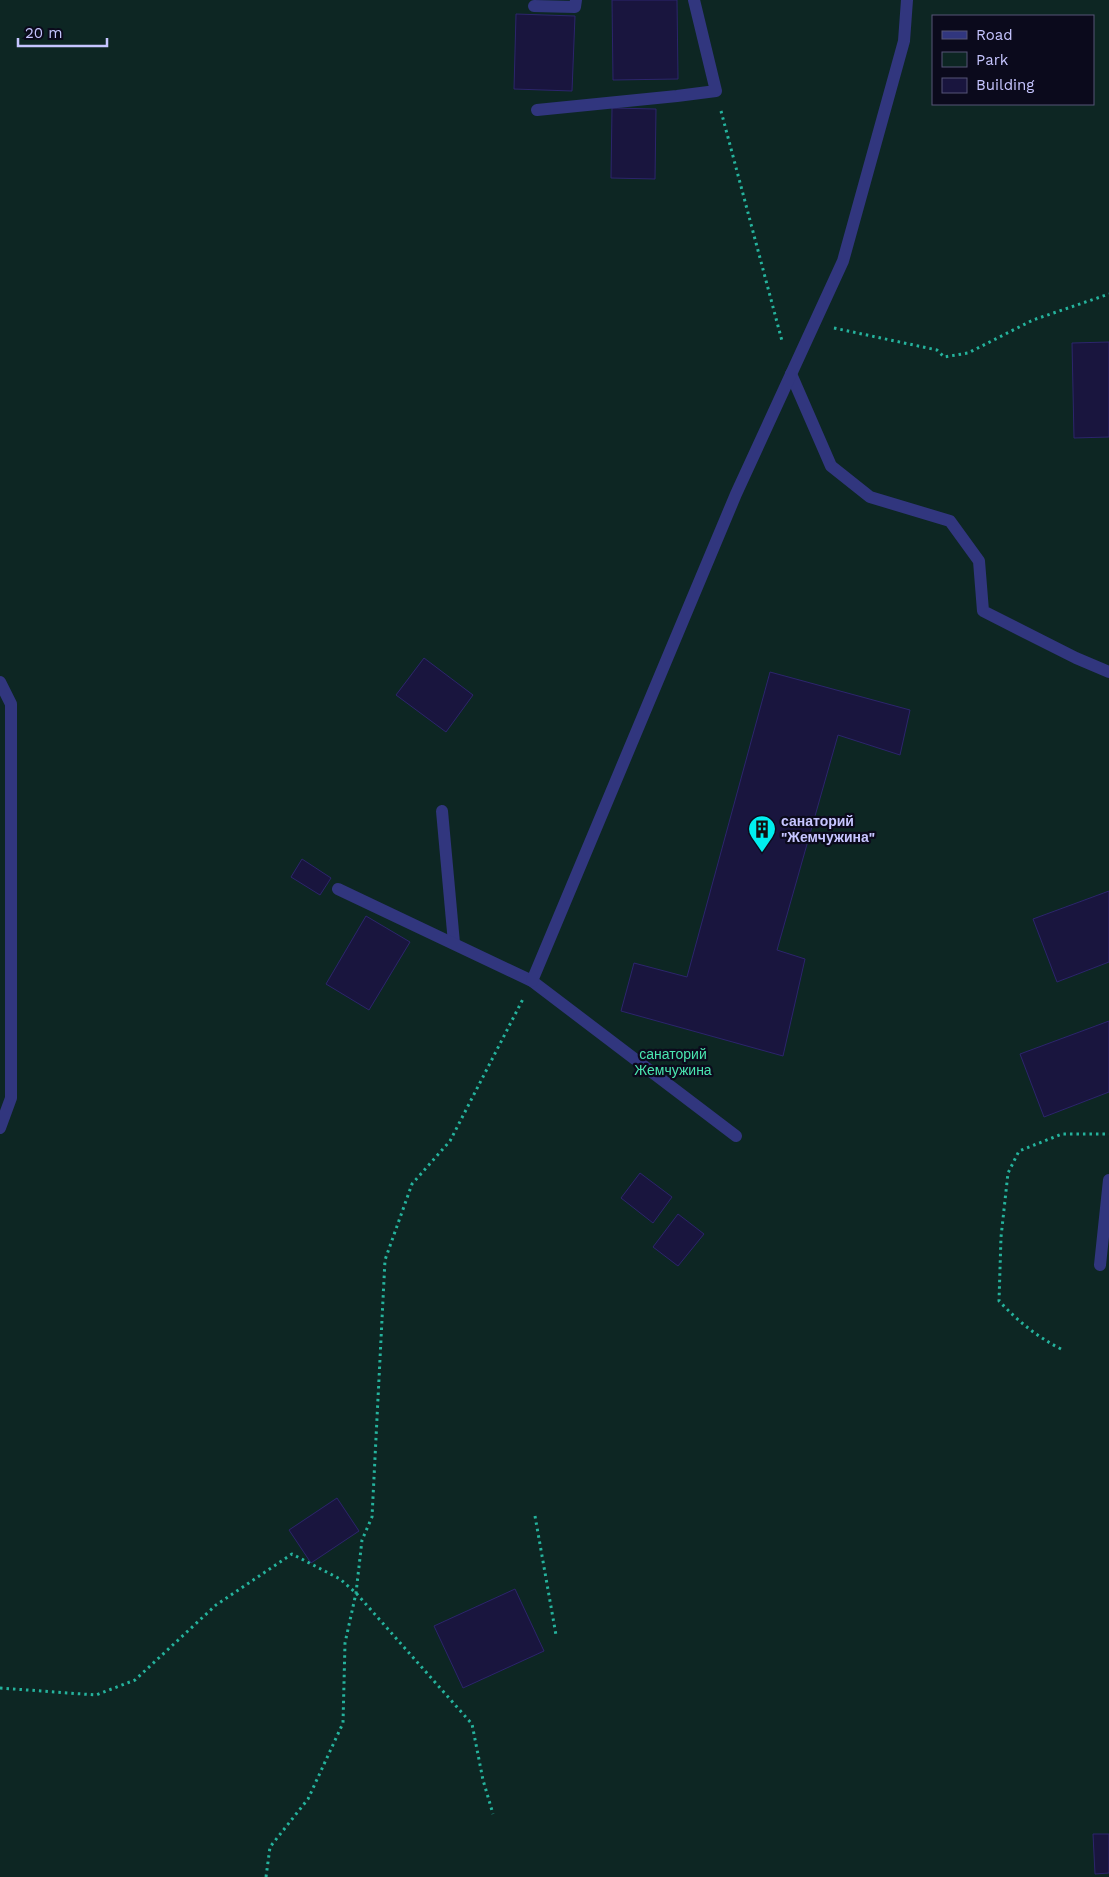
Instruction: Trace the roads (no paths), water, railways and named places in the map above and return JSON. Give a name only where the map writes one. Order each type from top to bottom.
[{"type":"street","points":[[534,6],[575,7],[576,0]]},
{"type":"street","points":[[537,110],[677,96],[716,90],[694,0]]},
{"type":"street","points":[[532,980],[736,494],[843,261],[904,42],[907,0]]},
{"type":"street","points":[[790,374],[832,466],[870,497],[950,521],[979,561],[983,611],[1076,658],[1109,672]]},
{"type":"street","points":[[0,682],[11,704],[11,1098],[0,1128]]},
{"type":"street","points":[[442,811],[454,943]]},
{"type":"street","points":[[338,889],[532,980],[736,1136]]},
{"type":"street","points":[[1100,1265],[1109,1180]]},
{"type":"place","name":"санаторий \"Жемчужина\"","points":[[762,853]]},
{"type":"park label","name":"санаторий Жемчужина","points":[[673,1062]]}]
